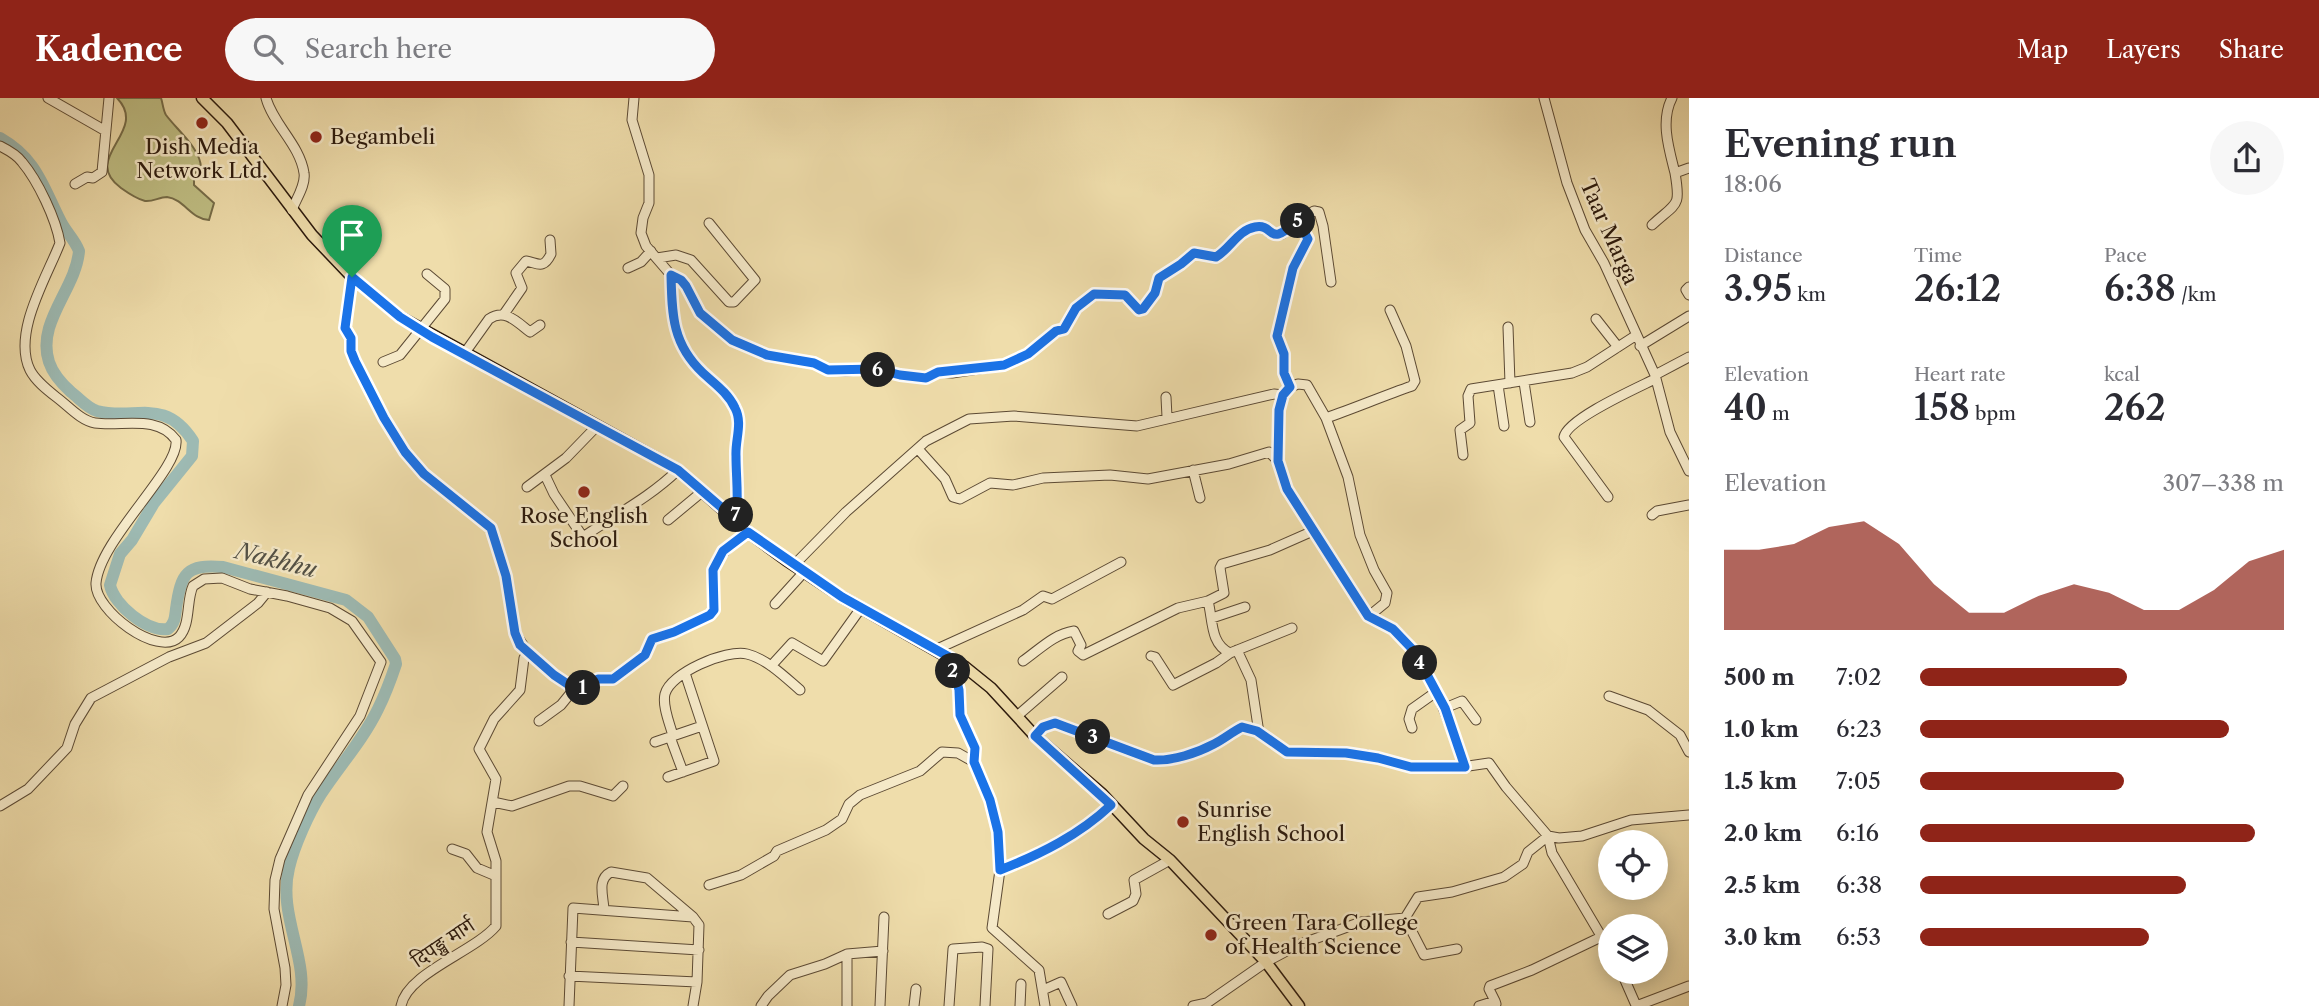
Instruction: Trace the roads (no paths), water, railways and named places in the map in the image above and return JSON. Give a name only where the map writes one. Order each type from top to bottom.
[{"type":"main road","points":[[202,98],[227,123],[312,235],[352,277],[400,317],[678,470],[748,532],[799,569],[861,608],[937,649],[991,688],[1035,736],[1144,839],[1170,860],[1266,962],[1299,1006]]},
{"type":"street","points":[[48,98],[104,130]]},
{"type":"street","points":[[75,184],[102,172],[109,98]]},
{"type":"street","points":[[265,98],[290,141],[304,174],[302,188],[292,210]]},
{"type":"street","points":[[634,98],[632,120],[649,175],[649,202],[641,233],[654,255],[671,275],[686,286],[700,313],[721,332],[767,355],[814,363],[828,370],[876,369],[926,378],[938,372],[994,367],[1019,360],[1056,331],[1064,329],[1076,308],[1094,294],[1125,295],[1139,310],[1143,309],[1155,293],[1159,278],[1194,253],[1216,257],[1242,232],[1256,226],[1282,234],[1314,211],[1319,212],[1323,226],[1331,282]]},
{"type":"street","name":"Taar Marga","points":[[1544,98],[1567,183],[1585,230],[1604,263],[1655,377],[1670,432],[1689,471]]},
{"type":"street","points":[[1652,225],[1678,202],[1679,195],[1667,139],[1668,106],[1672,98]]},
{"type":"street","points":[[0,146],[17,156],[26,168],[51,215],[60,243],[28,321],[26,352],[29,368],[55,396],[92,423],[147,423],[164,430],[176,440],[172,461],[131,514],[106,556],[96,583],[104,605],[118,620],[145,637],[157,642],[169,642],[178,639],[184,629],[190,593],[198,581],[222,578],[250,589],[305,600],[342,614],[352,621],[381,662],[360,716],[349,737],[307,795],[279,859],[274,909],[285,968],[286,985],[282,1006]]},
{"type":"street","points":[[1675,173],[1689,169]]},
{"type":"street","points":[[1290,387],[1284,373],[1284,354],[1277,336],[1293,268],[1308,239],[1298,220]]},
{"type":"street","points":[[628,268],[654,255],[691,260],[729,302],[734,302],[755,280],[709,223]]},
{"type":"street","points":[[464,354],[489,319],[504,314],[522,288],[516,273],[526,261],[537,265],[544,264],[551,254],[550,240]]},
{"type":"street","points":[[383,362],[400,355],[445,299],[446,293],[442,286],[427,274]]},
{"type":"street","points":[[671,275],[672,317],[681,346],[690,360],[722,389],[736,409],[739,424],[736,453],[739,501],[736,520]]},
{"type":"street","points":[[352,277],[345,328],[351,338],[351,351],[355,361],[384,418],[405,452],[424,474],[491,528],[506,576],[515,633],[529,654],[574,689],[578,691],[598,679],[613,679],[645,655],[652,639],[710,615],[714,610],[713,570],[723,551],[748,532]]},
{"type":"street","points":[[1689,287],[1686,290],[1689,295]]},
{"type":"street","points":[[1326,418],[1375,401],[1387,393],[1412,386],[1415,381],[1406,346],[1390,310]]},
{"type":"street","points":[[504,314],[530,331],[540,325]]},
{"type":"street","points":[[1640,346],[1689,316]]},
{"type":"street","points":[[1596,319],[1618,347]]},
{"type":"street","points":[[1508,327],[1510,383]]},
{"type":"street","points":[[1463,455],[1460,430],[1470,423],[1471,418],[1468,392],[1498,384],[1572,373],[1587,367],[1636,336]]},
{"type":"street","points":[[1608,497],[1564,437],[1565,431],[1569,425],[1689,357]]},
{"type":"street","points":[[1524,382],[1530,422]]},
{"type":"street","points":[[1368,616],[1385,603],[1387,593],[1360,535],[1348,477],[1326,418],[1307,385],[1298,384],[1290,387],[1283,395],[1279,410],[1278,461],[1293,501],[1368,616],[1393,629],[1411,648],[1445,708],[1465,767]]},
{"type":"street","points":[[1498,384],[1504,426]]},
{"type":"street","points":[[775,604],[799,569],[846,512],[926,441],[969,419],[1014,416],[1137,426],[1274,394],[1283,395]]},
{"type":"street","points":[[1166,397],[1167,417]]},
{"type":"street","points":[[527,487],[581,445],[597,426]]},
{"type":"street","points":[[918,449],[946,479],[953,497],[960,499],[990,483],[1013,485],[1043,478],[1110,475],[1148,479],[1229,464],[1269,452],[1278,461]]},
{"type":"street","points":[[545,475],[554,495],[583,537],[640,502],[678,470]]},
{"type":"street","points":[[1193,470],[1200,498]]},
{"type":"street","points":[[668,520],[703,491]]},
{"type":"street","points":[[1652,515],[1657,511],[1689,505]]},
{"type":"street","points":[[1023,661],[1065,632],[1074,631],[1081,645],[1079,653],[1083,655],[1178,608],[1208,601],[1224,593],[1220,568],[1222,564],[1270,550],[1313,531]]},
{"type":"street","points":[[937,649],[1023,610],[1043,596],[1052,599],[1121,562]]},
{"type":"street","points":[[0,806],[28,789],[67,748],[75,724],[91,698],[169,657],[206,643],[258,603],[267,592]]},
{"type":"street","points":[[1208,601],[1218,645],[1233,652],[1251,680],[1259,733]]},
{"type":"street","points":[[1212,618],[1245,607]]},
{"type":"street","points":[[771,666],[792,643],[823,661],[861,608]]},
{"type":"street","points":[[1151,656],[1155,656],[1173,685],[1233,652],[1292,628]]},
{"type":"street","name":"दिपङ्ख मार्ग","points":[[401,1006],[402,997],[414,984],[496,926],[496,861],[487,832],[496,779],[479,749],[494,719],[520,690],[524,659],[529,654]]},
{"type":"street","points":[[683,772],[664,700],[665,691],[675,679],[725,654],[746,654],[771,666],[800,690]]},
{"type":"street","points":[[951,658],[959,690],[960,715],[975,748],[974,762],[990,800],[998,832],[1000,870],[992,928],[1039,970],[1045,1006]]},
{"type":"street","points":[[668,777],[714,761],[685,673]]},
{"type":"street","points":[[1017,716],[1062,677]]},
{"type":"street","points":[[539,721],[561,705],[574,689]]},
{"type":"street","points":[[1412,728],[1409,719],[1412,709],[1436,692]]},
{"type":"street","points":[[1609,695],[1648,710],[1680,736],[1689,752]]},
{"type":"street","points":[[1445,708],[1462,701],[1476,720]]},
{"type":"street","points":[[1035,736],[1043,727],[1055,723],[1162,761],[1216,744],[1242,727],[1259,733],[1287,752],[1346,753],[1411,767],[1465,767],[1485,762],[1494,767],[1506,787],[1548,836],[1552,852],[1598,932]]},
{"type":"street","points":[[654,742],[702,726]]},
{"type":"street","points":[[709,885],[741,875],[777,852],[827,830],[842,819],[849,804],[860,795],[920,771],[942,752],[958,753],[974,762]]},
{"type":"street","points":[[493,802],[512,806],[576,785],[613,796],[623,786]]},
{"type":"street","points":[[1000,870],[1030,858],[1089,826],[1111,805]]},
{"type":"street","points":[[1405,918],[1418,897],[1452,892],[1504,877],[1523,864],[1528,852],[1548,836],[1582,836],[1631,820],[1689,816]]},
{"type":"street","points":[[452,849],[466,855],[477,868],[496,876]]},
{"type":"street","points":[[1108,914],[1133,901],[1136,894],[1134,880],[1170,860]]},
{"type":"street","points":[[604,909],[602,881],[603,877],[611,872],[647,878],[693,917],[699,925],[697,982],[693,1006]]},
{"type":"street","points":[[569,1006],[573,908],[693,917]]},
{"type":"street","points":[[880,1006],[884,917]]},
{"type":"street","points":[[1405,918],[1424,955],[1457,949]]},
{"type":"street","points":[[1193,1006],[1207,1003],[1266,962],[1298,945],[1361,922],[1405,918]]},
{"type":"street","points":[[1479,1006],[1496,1004],[1490,986],[1532,970],[1598,938]]},
{"type":"street","points":[[571,942],[699,950]]},
{"type":"street","points":[[949,1006],[953,949],[982,947],[988,949],[985,1006]]},
{"type":"street","points":[[761,1006],[790,975],[847,954],[883,951]]},
{"type":"street","points":[[846,1006],[847,954]]},
{"type":"street","points":[[569,976],[697,982]]},
{"type":"street","points":[[1043,990],[1061,982],[1072,1006]]},
{"type":"street","points":[[1020,1006],[1021,984]]},
{"type":"street","points":[[1627,984],[1635,1003],[1639,1005],[1689,986]]},
{"type":"street","points":[[914,1006],[916,989]]},
{"type":"waterway","name":"Nakhhu","points":[[0,138],[23,155],[38,175],[79,251],[71,279],[48,333],[46,347],[55,375],[93,410],[160,414],[182,427],[193,441],[192,456],[154,503],[132,540],[120,554],[110,585],[118,601],[141,622],[168,629],[174,620],[180,586],[188,573],[201,567],[223,567],[346,600],[368,617],[395,659],[394,670],[378,709],[316,802],[291,859],[286,886],[287,904],[301,972],[299,1006]]},
{"type":"place","name":"Dish Media Network Ltd.","points":[[202,123]]},
{"type":"place","name":"Begambeli","points":[[316,137]]},
{"type":"place","name":"Rose English School","points":[[584,492]]},
{"type":"place","name":"Sunrise English School","points":[[1183,822]]},
{"type":"place","name":"Green Tara College of Health Science","points":[[1211,935]]}]
